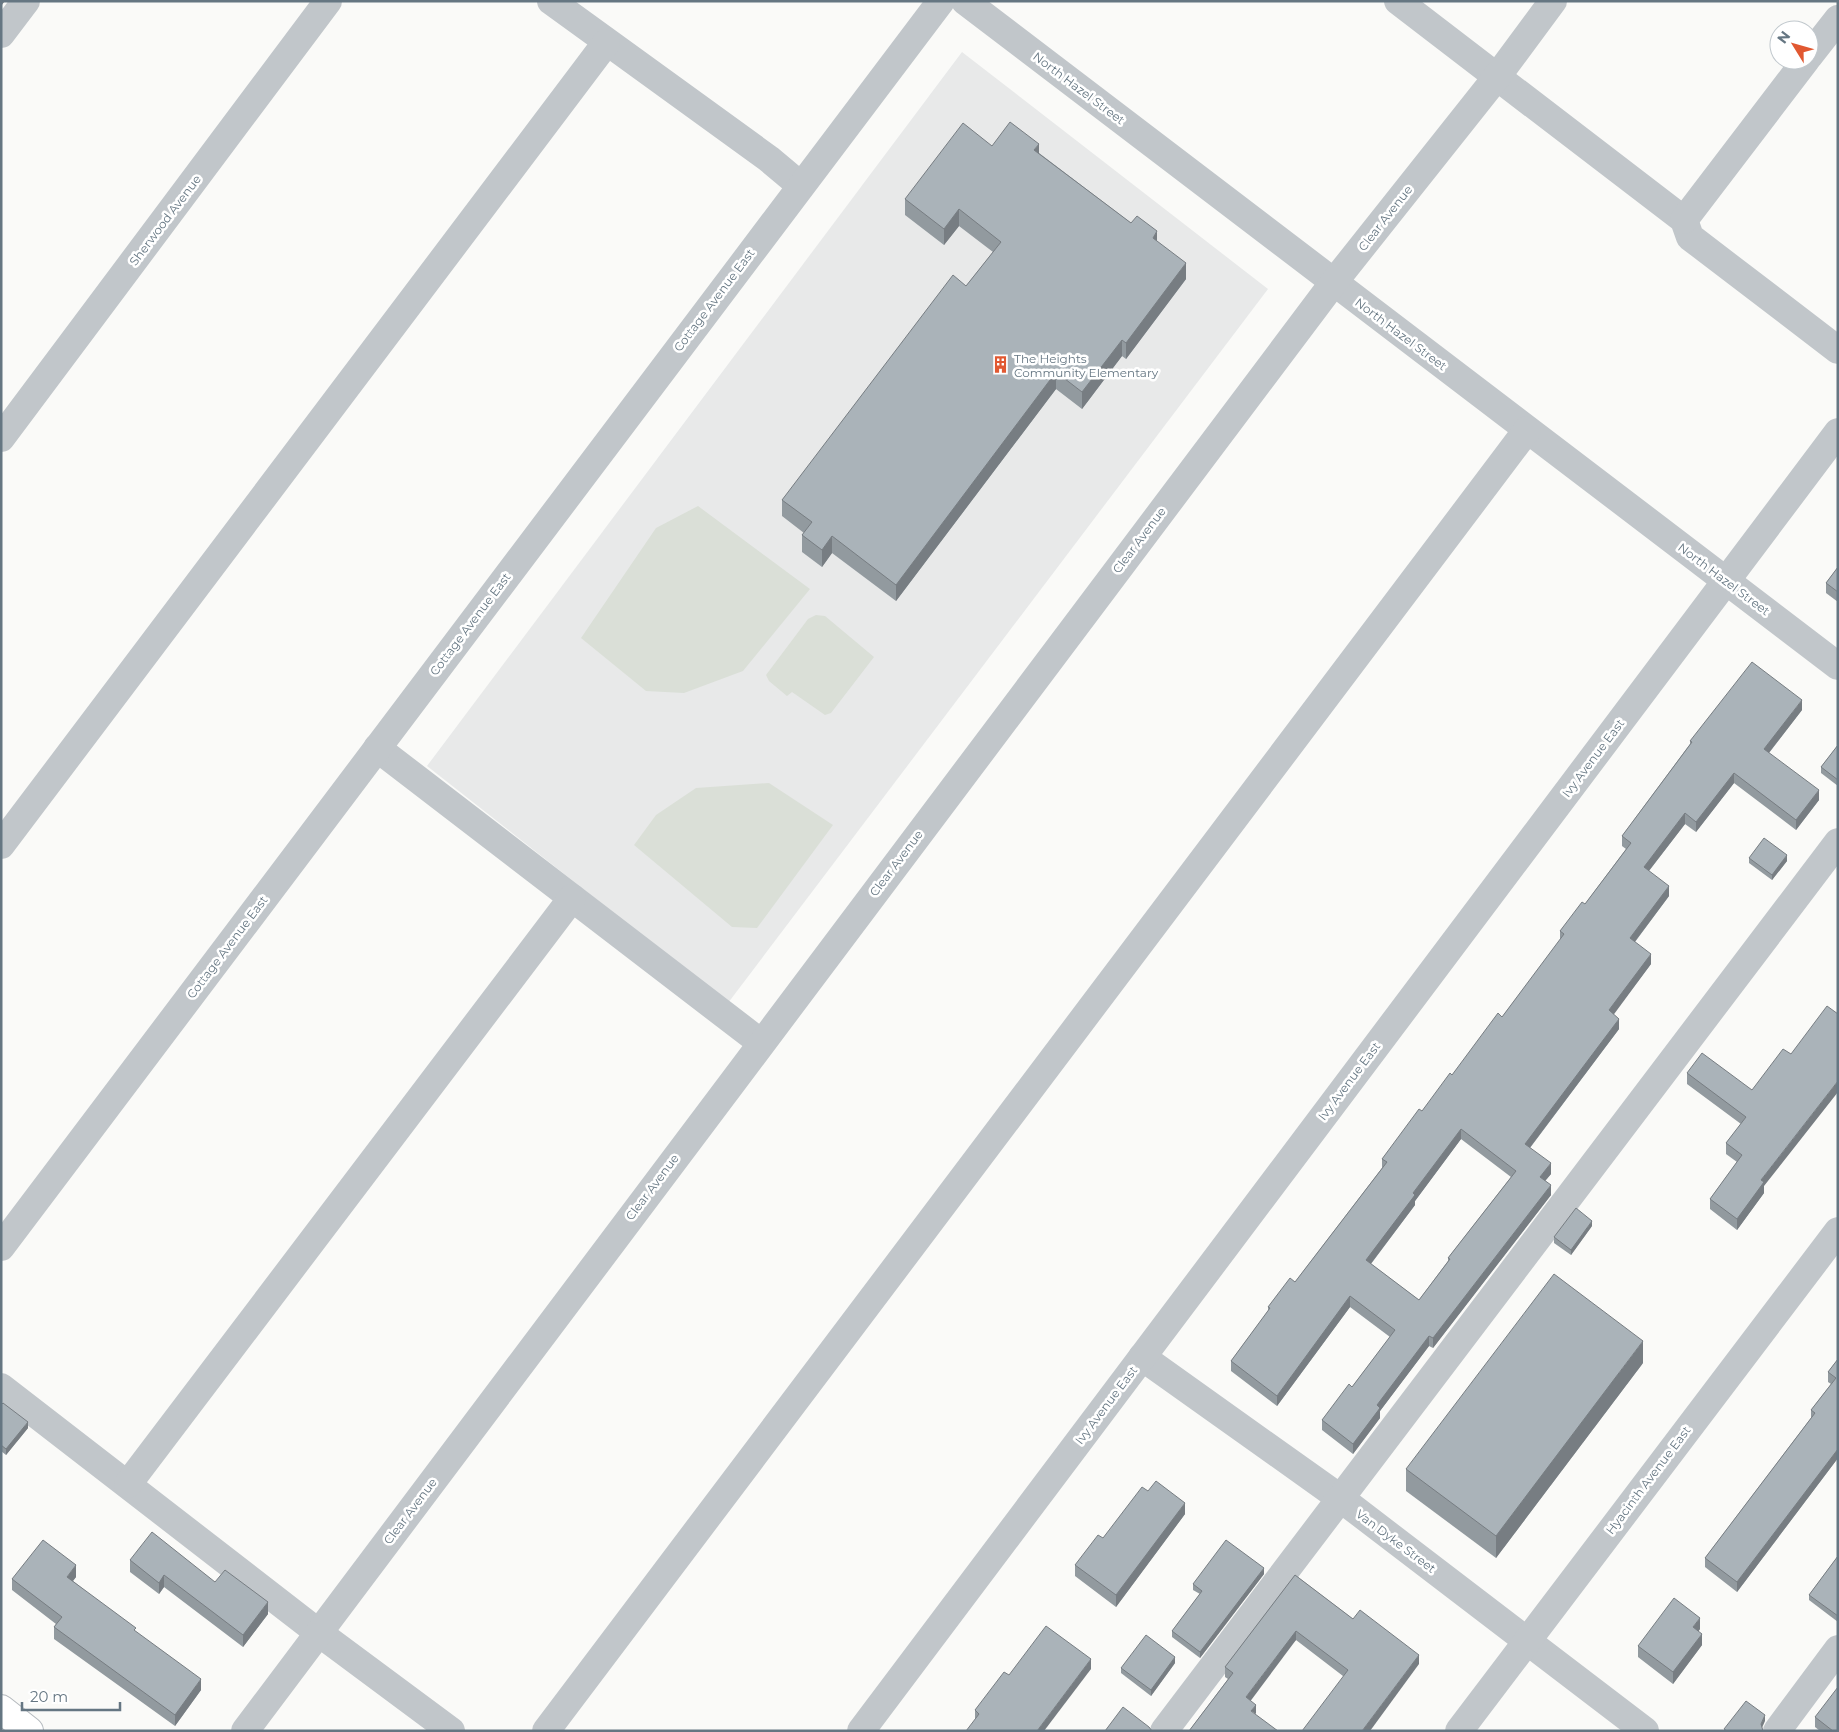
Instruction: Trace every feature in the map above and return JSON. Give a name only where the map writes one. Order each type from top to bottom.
[{"type":"main road","points":[[1,1709],[29,1731]]},
{"type":"street","points":[[1,34],[26,1]]},
{"type":"street","name":"Sherwood Avenue","points":[[1,438],[328,1]]},
{"type":"street","points":[[552,1],[769,159],[800,185]]},
{"type":"street","name":"Cottage Avenue East","points":[[1,1247],[940,1]]},
{"type":"street","name":"North Hazel Street","points":[[965,1],[1838,666]]},
{"type":"street","points":[[1398,1],[1496,78],[1684,220],[1690,238],[1838,350]]},
{"type":"street","name":"Clear Avenue","points":[[245,1731],[760,1042],[1334,282],[1496,78],[1554,1]]},
{"type":"street","points":[[1819,43],[1838,19]]},
{"type":"street","points":[[1,845],[606,42]]},
{"type":"street","points":[[1684,220],[1798,70]]},
{"type":"street","points":[[546,1731],[1527,430]]},
{"type":"street","name":"Ivy Avenue East","points":[[861,1731],[1838,432]]},
{"type":"street","points":[[377,748],[760,1042]]},
{"type":"street","points":[[1164,1731],[1838,842]]},
{"type":"street","points":[[128,1484],[572,898]]},
{"type":"street","name":"Hyacinth Avenue East","points":[[1459,1731],[1526,1640],[1838,1231]]},
{"type":"street","name":"Van Dyke Street","points":[[1142,1357],[1340,1498],[1645,1731]]},
{"type":"street","points":[[1,1387],[319,1633],[451,1731]]},
{"type":"street","points":[[1777,1731],[1838,1649]]},
{"type":"shaded area","points":[[962,52],[1268,289],[728,1003],[427,766]]},
{"type":"shaded area","points":[[698,506],[810,589],[743,671],[684,693],[646,691],[581,638],[656,528]]},
{"type":"shaded area","points":[[816,615],[825,616],[874,657],[831,713],[825,715],[792,692],[787,696],[769,681],[766,675],[808,619]]},
{"type":"shaded area","points":[[769,783],[833,825],[757,928],[732,927],[634,845],[656,815],[696,788]]},
{"type":"building","name":"The Heights Community Elementary","points":[[1010,122],[1039,144],[1034,150],[1131,223],[1137,216],[1157,231],[1153,238],[1186,263],[1126,343],[1122,340],[1082,392],[1056,372],[896,585],[832,536],[822,550],[802,535],[812,522],[782,500],[953,275],[966,286],[1001,242],[959,209],[944,229],[905,199],[963,123],[992,146]]},
{"type":"building","points":[[1838,567],[1838,592],[1826,583]]},
{"type":"building","points":[[1752,662],[1802,700],[1764,749],[1819,790],[1796,820],[1734,773],[1696,822],[1685,813],[1644,867],[1669,886],[1630,938],[1651,954],[1609,1010],[1619,1019],[1525,1144],[1551,1163],[1540,1177],[1551,1185],[1433,1338],[1429,1336],[1377,1405],[1380,1408],[1353,1444],[1322,1420],[1349,1384],[1352,1387],[1395,1330],[1350,1296],[1277,1396],[1231,1361],[1290,1278],[1295,1282],[1387,1162],[1382,1159],[1419,1109],[1422,1111],[1450,1073],[1452,1075],[1498,1013],[1502,1017],[1564,934],[1560,931],[1582,902],[1585,904],[1631,843],[1622,836],[1692,742],[1690,741]],"holes":[[[1461,1129],[1516,1171],[1448,1258],[1450,1259],[1419,1300],[1366,1260],[1415,1195],[1413,1193]]]},
{"type":"building","points":[[1838,745],[1838,780],[1821,767]]},
{"type":"building","points":[[1764,838],[1787,855],[1772,875],[1749,858]]},
{"type":"building","points":[[1827,1006],[1838,1014],[1838,1081],[1761,1180],[1764,1182],[1737,1219],[1710,1199],[1742,1155],[1726,1143],[1746,1117],[1687,1073],[1702,1053],[1752,1090],[1783,1049],[1791,1054]]},
{"type":"building","points":[[1576,1208],[1592,1221],[1571,1250],[1554,1237]]},
{"type":"building","points":[[1554,1274],[1643,1341],[1496,1536],[1406,1469]]},
{"type":"building","points":[[1838,1359],[1838,1449],[1737,1582],[1705,1558],[1815,1413],[1811,1410],[1836,1378],[1828,1372]]},
{"type":"building","points":[[3,1403],[28,1422],[6,1449],[1,1445],[1,1405]]},
{"type":"building","points":[[1156,1481],[1185,1503],[1116,1595],[1075,1565],[1098,1535],[1103,1538],[1142,1487],[1148,1491]]},
{"type":"building","points":[[152,1532],[215,1582],[225,1570],[268,1602],[243,1635],[164,1575],[159,1583],[130,1560]]},
{"type":"building","points":[[43,1540],[76,1565],[67,1577],[136,1628],[134,1630],[201,1679],[175,1715],[54,1627],[62,1617],[12,1579]]},
{"type":"building","points":[[1226,1540],[1264,1568],[1200,1652],[1172,1631],[1202,1591],[1193,1584]]},
{"type":"building","points":[[1838,1556],[1838,1616],[1809,1595]]},
{"type":"building","points":[[1295,1575],[1353,1619],[1360,1610],[1419,1655],[1362,1731],[1302,1731],[1348,1670],[1296,1631],[1246,1697],[1256,1705],[1251,1711],[1278,1731],[1189,1731],[1233,1673],[1225,1667]]},
{"type":"building","points":[[1674,1598],[1700,1618],[1693,1627],[1702,1634],[1673,1672],[1638,1646]]},
{"type":"building","points":[[1046,1626],[1091,1659],[1037,1731],[966,1731],[979,1714],[975,1710],[1004,1672],[1009,1675]]},
{"type":"building","points":[[1146,1635],[1175,1657],[1151,1690],[1121,1668]]},
{"type":"building","points":[[1838,1687],[1838,1731],[1833,1731],[1815,1717]]},
{"type":"building","points":[[1746,1701],[1765,1715],[1761,1724],[1763,1731],[1727,1731],[1724,1729]]},
{"type":"building","points":[[1123,1707],[1149,1727],[1152,1731],[1105,1731]]},
{"type":"place","name":"The Heights Community Elementary","points":[[1000,365]]}]
